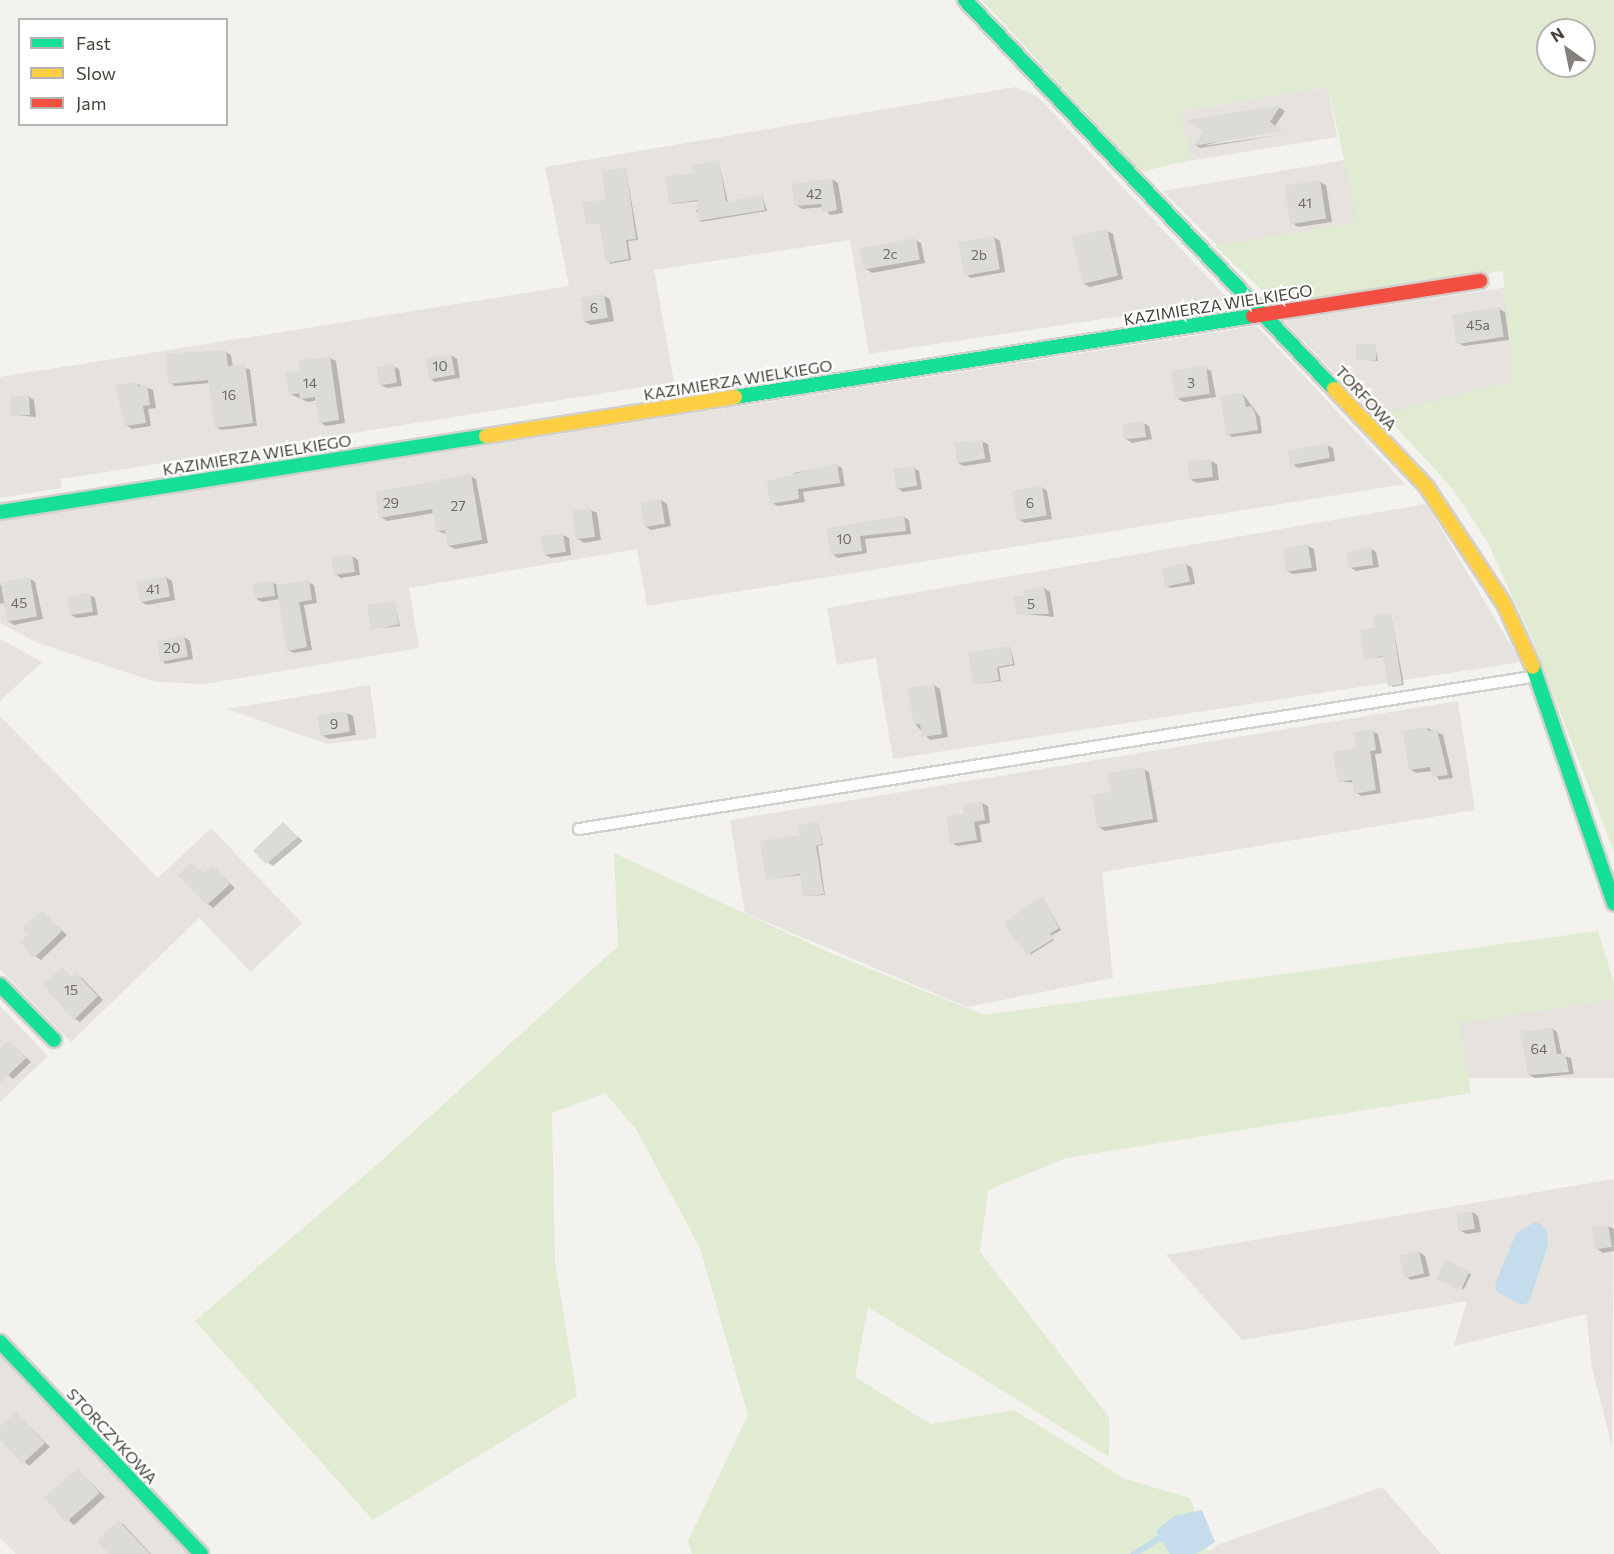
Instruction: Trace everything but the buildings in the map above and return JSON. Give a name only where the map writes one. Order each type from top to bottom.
[{"type":"street","name":"TORFOWA","points":[[965,0],[1426,486],[1504,604],[1537,676],[1614,903]]},
{"type":"street","name":"KAZIMIERZA WIELKIEGO","points":[[0,512],[1480,281]]},
{"type":"street","points":[[0,985],[54,1040]]},
{"type":"street","name":"STORCZYKOWA","points":[[0,1341],[201,1554]]},
{"type":"lane","points":[[579,829],[1537,676]]},
{"type":"shaded area","points":[[1015,87],[1037,96],[1229,300],[869,354],[850,240],[654,270],[674,382],[61,479],[62,488],[0,498],[0,377],[569,286],[545,167]]},
{"type":"shaded area","points":[[1328,87],[1337,137],[1143,168],[1103,124]]},
{"type":"shaded area","points":[[1415,148],[1438,279],[1276,304],[1163,191]]},
{"type":"shaded area","points":[[1549,281],[1567,390],[1381,421],[1284,321]]},
{"type":"shaded area","points":[[1257,326],[1405,484],[647,606],[637,549],[409,588],[419,648],[205,684],[156,682],[38,643],[0,623],[0,521]]},
{"type":"shaded area","points":[[1426,504],[1521,662],[893,759],[876,658],[837,665],[827,608]]},
{"type":"shaded area","points":[[0,639],[42,662],[0,701]]},
{"type":"shaded area","points":[[370,685],[377,738],[327,744],[227,709]]},
{"type":"shaded area","points":[[1458,701],[1475,810],[1102,872],[1113,978],[967,1007],[745,913],[730,820]]},
{"type":"shaded area","points":[[0,716],[158,878],[211,828],[302,923],[251,972],[199,918],[71,1042],[0,969]]},
{"type":"shaded area","points":[[1416,981],[1614,981],[1614,1078],[1416,1078]]},
{"type":"shaded area","points":[[0,1006],[48,1056],[0,1102]]},
{"type":"shaded area","points":[[1614,1179],[1612,1447],[1592,1368],[1586,1314],[1454,1346],[1467,1301],[1242,1340],[1166,1255]]},
{"type":"shaded area","points":[[0,1353],[188,1554],[16,1554],[0,1538]]},
{"type":"shaded area","points":[[1382,1487],[1441,1554],[1206,1554],[1217,1545]]},
{"type":"green space","points":[[982,0],[1614,0],[1614,852],[1534,644],[1488,543],[1452,488],[1384,414],[1513,381],[1503,271],[1276,304],[1215,246],[1358,222],[1328,87],[1181,111],[1191,160],[1141,172]]},
{"type":"green space","points":[[614,853],[826,951],[984,1015],[1598,931],[1614,983],[1614,999],[1459,1023],[1471,1093],[1066,1158],[988,1190],[980,1252],[1109,1417],[1109,1457],[868,1307],[855,1377],[931,1424],[1014,1410],[1125,1479],[1190,1498],[1210,1554],[692,1554],[688,1541],[748,1415],[700,1248],[636,1129],[605,1093],[552,1113],[555,1262],[577,1396],[373,1520],[195,1321],[372,1169],[618,946]]},
{"type":"water","points":[[1534,1222],[1541,1224],[1547,1233],[1548,1245],[1529,1302],[1522,1305],[1497,1292],[1495,1284],[1516,1234]]},
{"type":"water","points":[[1202,1510],[1215,1542],[1196,1554],[1170,1554],[1156,1531],[1174,1516]]},
{"type":"waterway","points":[[1134,1554],[1160,1538]]},
{"type":"traffic: fast","points":[[965,0],[1334,389]]},
{"type":"traffic: fast","points":[[735,397],[1253,316]]},
{"type":"traffic: fast","points":[[0,512],[486,436]]},
{"type":"traffic: fast","points":[[1533,667],[1614,903]]},
{"type":"traffic: fast","points":[[0,985],[54,1040]]},
{"type":"traffic: fast","points":[[0,1342],[201,1554]]},
{"type":"traffic: slow","points":[[1334,389],[1426,486],[1504,604],[1533,667]]},
{"type":"traffic: slow","points":[[486,436],[735,397]]},
{"type":"traffic: jam","points":[[1253,316],[1480,281]]}]
